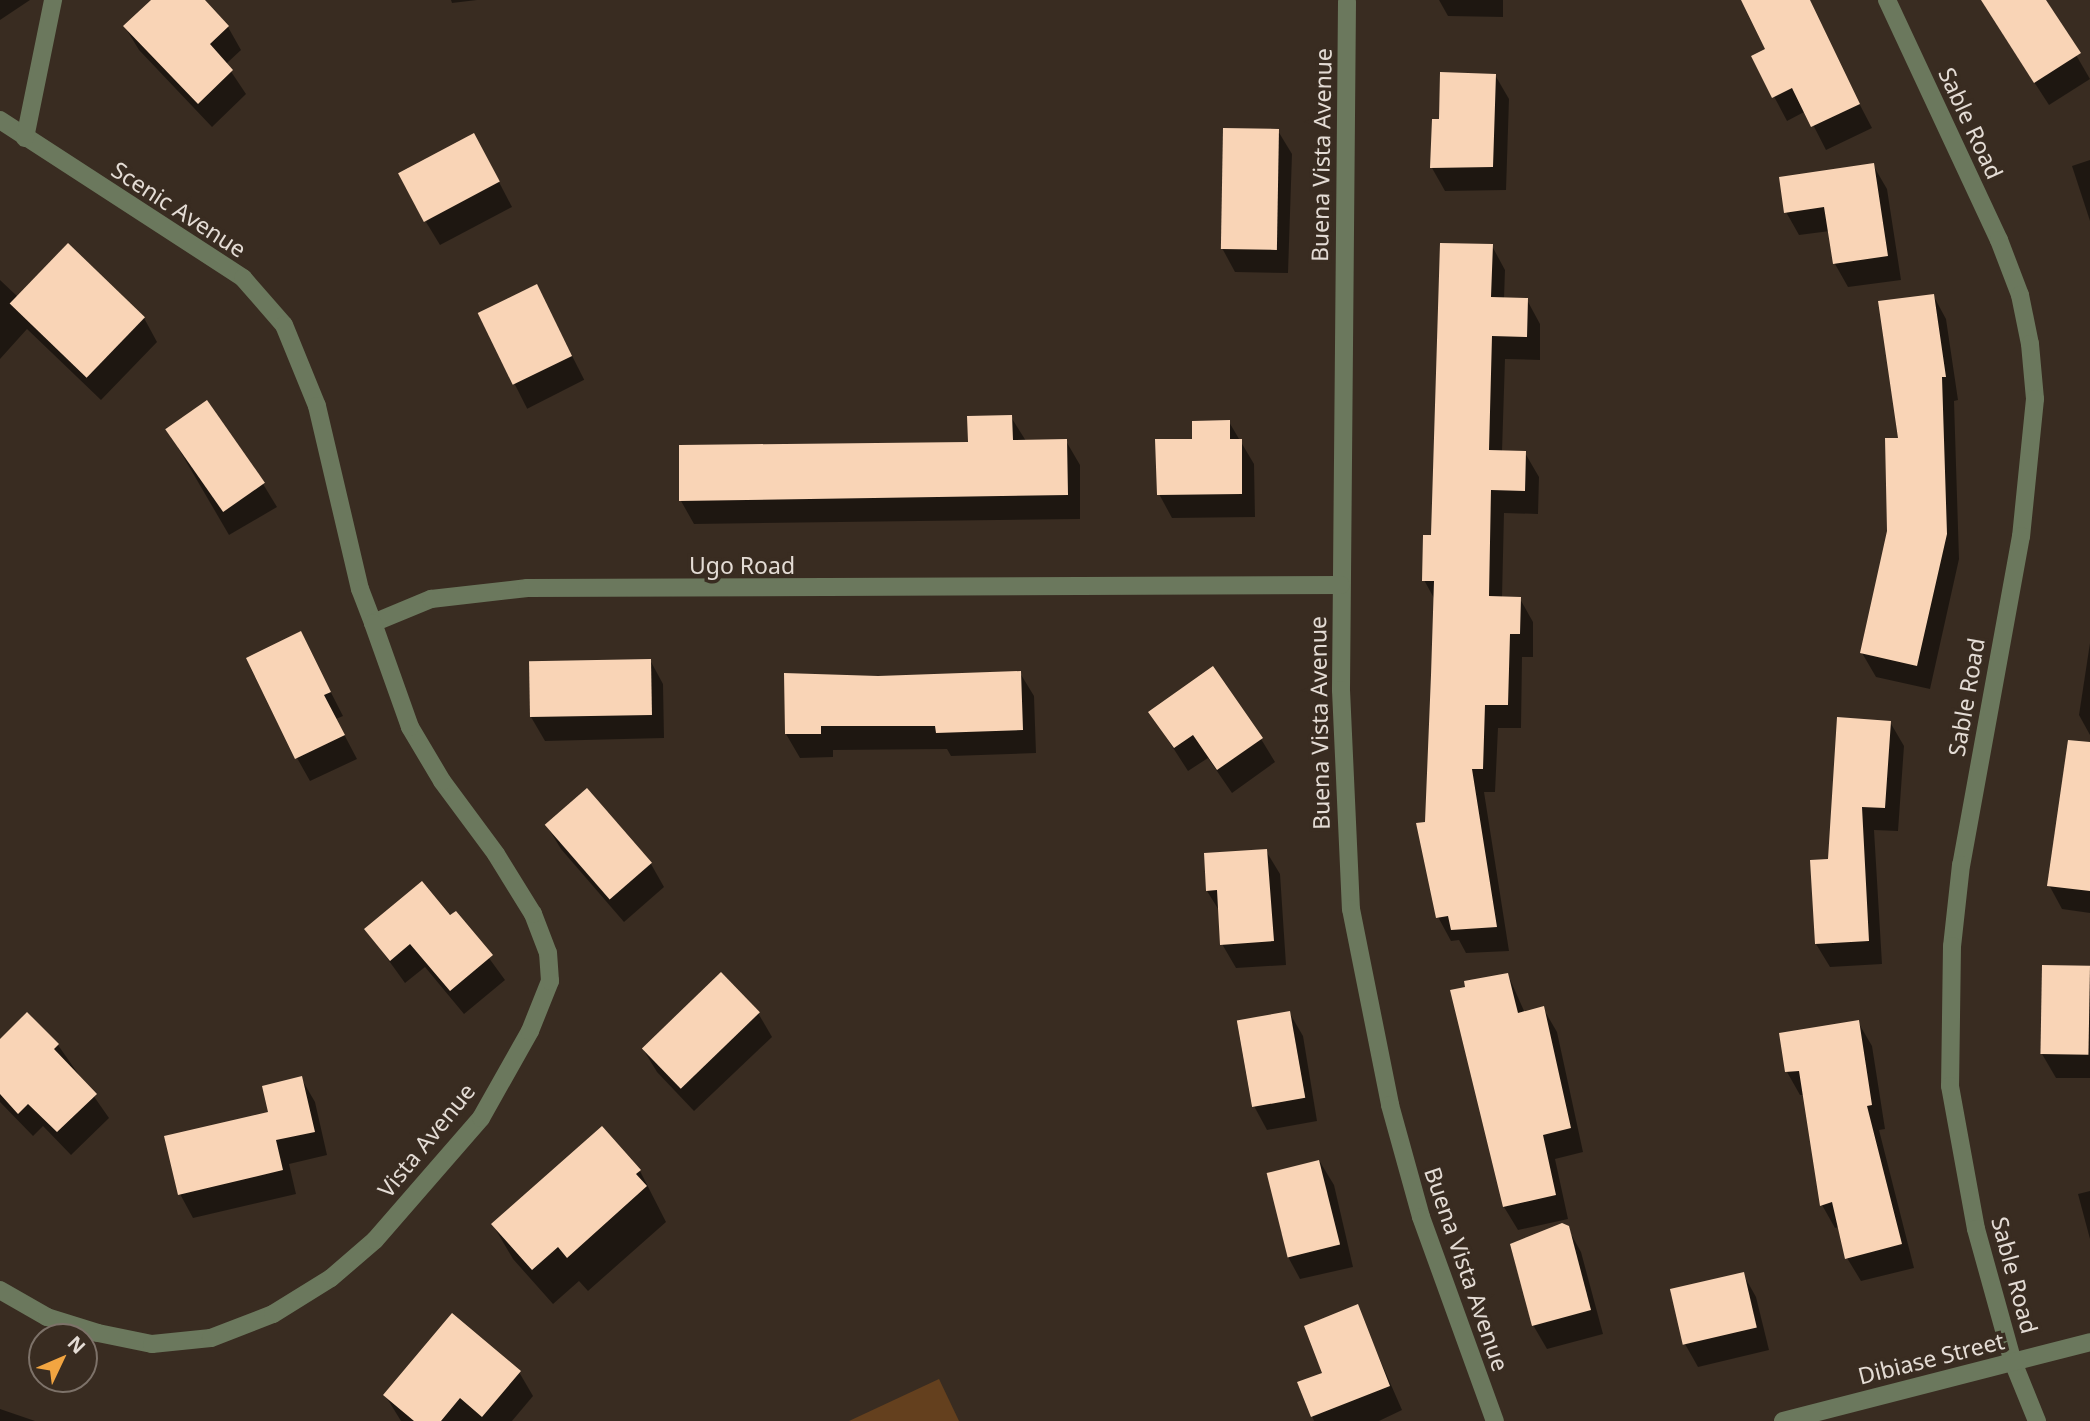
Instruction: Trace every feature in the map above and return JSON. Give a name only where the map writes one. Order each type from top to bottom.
[{"type":"street","points":[[24,138],[54,0]]},
{"type":"street","name":"Sable Road","points":[[1887,0],[1999,240],[2020,295],[2030,344],[2035,399],[2021,536],[1961,865],[1952,946],[1950,1086],[1976,1229],[2013,1362],[2037,1421]]},
{"type":"street","name":"Buena Vista Avenue","points":[[1347,2],[1341,585],[1344,817],[1351,909],[1390,1105],[1414,1192],[1495,1421]]},
{"type":"street","name":"Scenic Avenue","points":[[0,120],[243,278],[284,325],[317,406],[360,589],[373,623]]},
{"type":"street","name":"Ugo Road","points":[[373,623],[431,599],[527,588],[833,590],[1341,585]]},
{"type":"street","name":"Vista Avenue","points":[[0,1290],[47,1317],[152,1344],[211,1338],[273,1314],[331,1278],[375,1240],[481,1118],[494,1096],[530,1031],[550,981],[548,953],[533,914],[496,854],[442,781],[410,727],[373,623]]},
{"type":"street","name":"Dibiase Street","points":[[1783,1421],[2090,1342]]},
{"type":"shaded area","points":[[939,1379],[959,1421],[849,1421]]},
{"type":"building","points":[[151,0],[205,0],[229,26],[210,44],[233,70],[198,104],[123,26]]},
{"type":"building","points":[[1741,0],[1810,0],[1860,104],[1811,127],[1792,88],[1772,98],[1751,56],[1765,49]]},
{"type":"building","points":[[1981,0],[2046,0],[2081,53],[2034,83]]},
{"type":"building","points":[[1440,72],[1496,74],[1493,167],[1430,168],[1432,119],[1439,119]]},
{"type":"building","points":[[1223,128],[1279,129],[1277,250],[1221,249]]},
{"type":"building","points":[[474,133],[500,182],[424,222],[398,173]]},
{"type":"building","points":[[1874,163],[1888,256],[1833,264],[1824,207],[1784,213],[1779,177]]},
{"type":"building","points":[[68,243],[145,317],[87,378],[10,303]]},
{"type":"building","points":[[1440,243],[1493,244],[1491,297],[1528,298],[1527,337],[1492,336],[1489,450],[1526,451],[1525,491],[1491,490],[1489,596],[1521,597],[1520,634],[1510,634],[1508,705],[1485,705],[1483,769],[1472,769],[1497,927],[1451,930],[1448,916],[1436,918],[1416,823],[1425,822],[1434,581],[1422,581],[1423,535],[1431,535]]},
{"type":"building","points":[[537,284],[572,356],[513,385],[478,313]]},
{"type":"building","points":[[1934,294],[1946,377],[1942,377],[1947,534],[1917,666],[1860,653],[1887,531],[1885,438],[1898,438],[1878,301]]},
{"type":"building","points":[[207,400],[265,483],[223,512],[165,429]]},
{"type":"building","points":[[1012,415],[1013,440],[1067,439],[1068,495],[679,501],[679,445],[968,442],[967,416]]},
{"type":"building","points":[[1230,420],[1230,439],[1242,439],[1242,494],[1157,495],[1155,439],[1192,439],[1192,421]]},
{"type":"building","points":[[301,631],[331,692],[324,695],[345,735],[295,759],[246,658]]},
{"type":"building","points":[[651,659],[652,715],[530,717],[529,661]]},
{"type":"building","points":[[1213,666],[1263,738],[1217,770],[1193,735],[1174,748],[1148,712]]},
{"type":"building","points":[[1021,671],[1023,730],[936,733],[935,726],[821,726],[821,734],[785,734],[784,673],[878,676]]},
{"type":"building","points":[[1837,717],[1891,721],[1885,808],[1862,807],[1869,941],[1815,944],[1810,860],[1828,859]]},
{"type":"building","points":[[2068,740],[2090,742],[2090,891],[2047,886]]},
{"type":"building","points":[[587,788],[652,863],[610,899],[545,825]]},
{"type":"building","points":[[1267,849],[1274,941],[1220,945],[1217,890],[1206,891],[1204,853]]},
{"type":"building","points":[[422,881],[450,915],[456,911],[493,955],[450,991],[410,944],[390,961],[364,929]]},
{"type":"building","points":[[2042,965],[2090,966],[2088,1055],[2040,1054]]},
{"type":"building","points":[[721,972],[760,1012],[681,1089],[642,1048]]},
{"type":"building","points":[[1508,973],[1518,1013],[1544,1006],[1571,1128],[1543,1135],[1556,1195],[1503,1207],[1450,990],[1465,987],[1464,981]]},
{"type":"building","points":[[1290,1011],[1305,1098],[1252,1107],[1237,1020]]},
{"type":"building","points":[[27,1012],[59,1044],[54,1049],[97,1094],[57,1132],[28,1104],[18,1114],[0,1094],[0,1039]]},
{"type":"building","points":[[1859,1020],[1872,1105],[1867,1106],[1902,1244],[1845,1259],[1832,1202],[1820,1206],[1799,1071],[1785,1072],[1779,1033]]},
{"type":"building","points":[[302,1076],[315,1132],[276,1140],[283,1170],[178,1195],[164,1136],[268,1112],[262,1086]]},
{"type":"building","points":[[602,1126],[641,1170],[636,1174],[647,1186],[567,1258],[558,1247],[532,1270],[491,1224]]},
{"type":"building","points":[[1319,1160],[1340,1244],[1288,1257],[1267,1173]]},
{"type":"building","points":[[1562,1223],[1569,1226],[1591,1310],[1532,1326],[1510,1244]]},
{"type":"building","points":[[1744,1272],[1757,1328],[1683,1345],[1670,1289]]},
{"type":"building","points":[[1358,1304],[1390,1386],[1311,1417],[1297,1382],[1322,1373],[1304,1326]]},
{"type":"building","points":[[452,1313],[521,1371],[482,1417],[460,1398],[441,1421],[414,1421],[383,1395]]}]
